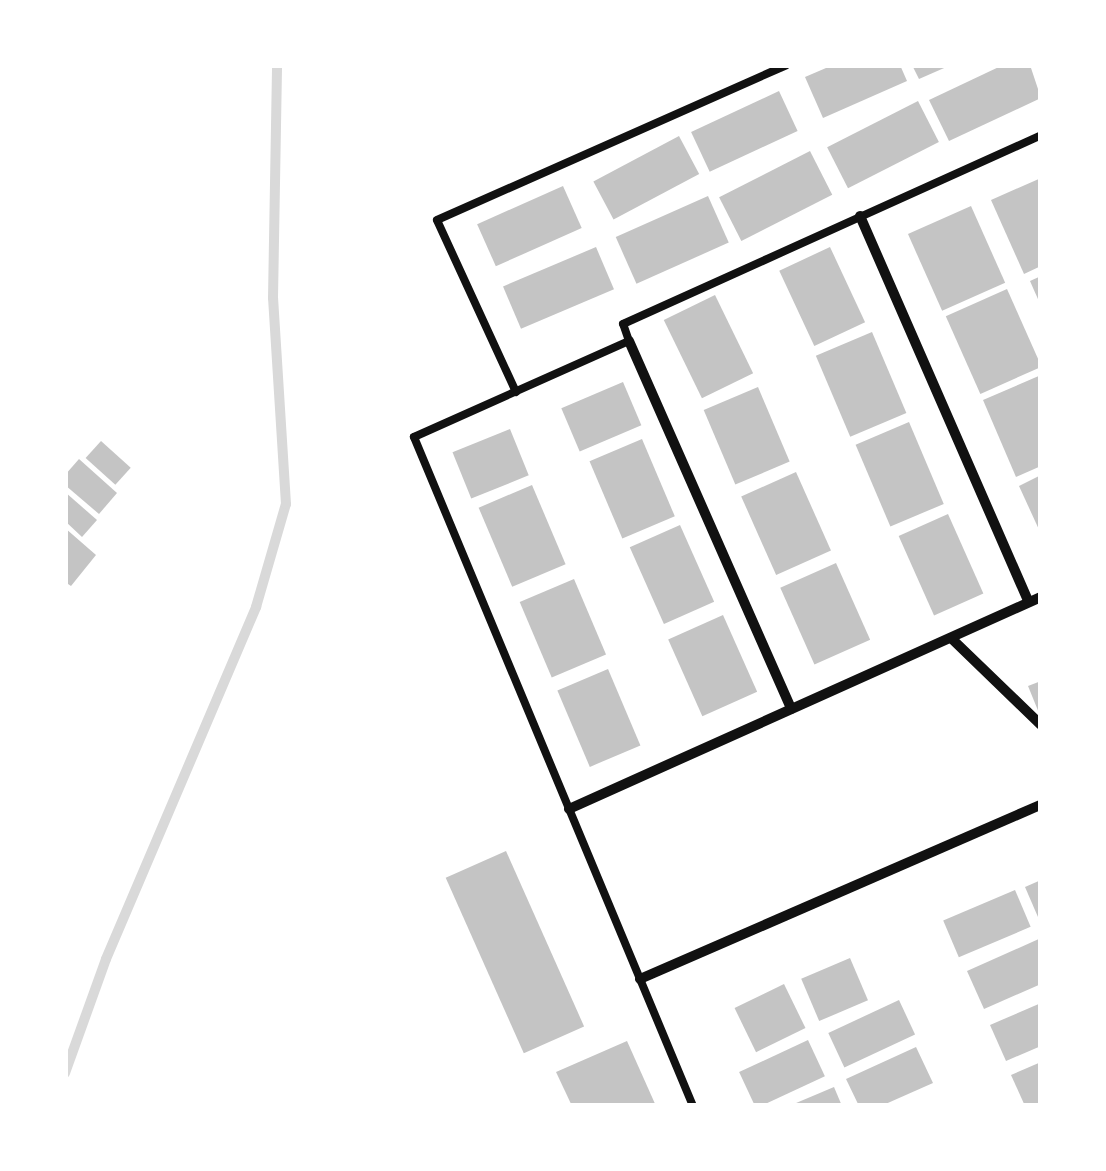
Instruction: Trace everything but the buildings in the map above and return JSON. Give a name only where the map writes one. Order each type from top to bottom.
[{"type":"street","points":[[860,216],[1029,602]]},
{"type":"street","points":[[630,341],[792,709]]},
{"type":"street","points":[[569,809],[1041,597]]},
{"type":"street","points":[[951,638],[1041,725]]},
{"type":"street","points":[[640,978],[1041,804]]},
{"type":"lane","points":[[516,392],[436,220],[786,65]]},
{"type":"lane","points":[[693,1106],[414,437],[630,341],[623,324],[1041,134]]},
{"type":"waterway","points":[[65,1073],[106,959],[256,607],[286,504],[273,298],[277,65]]}]
